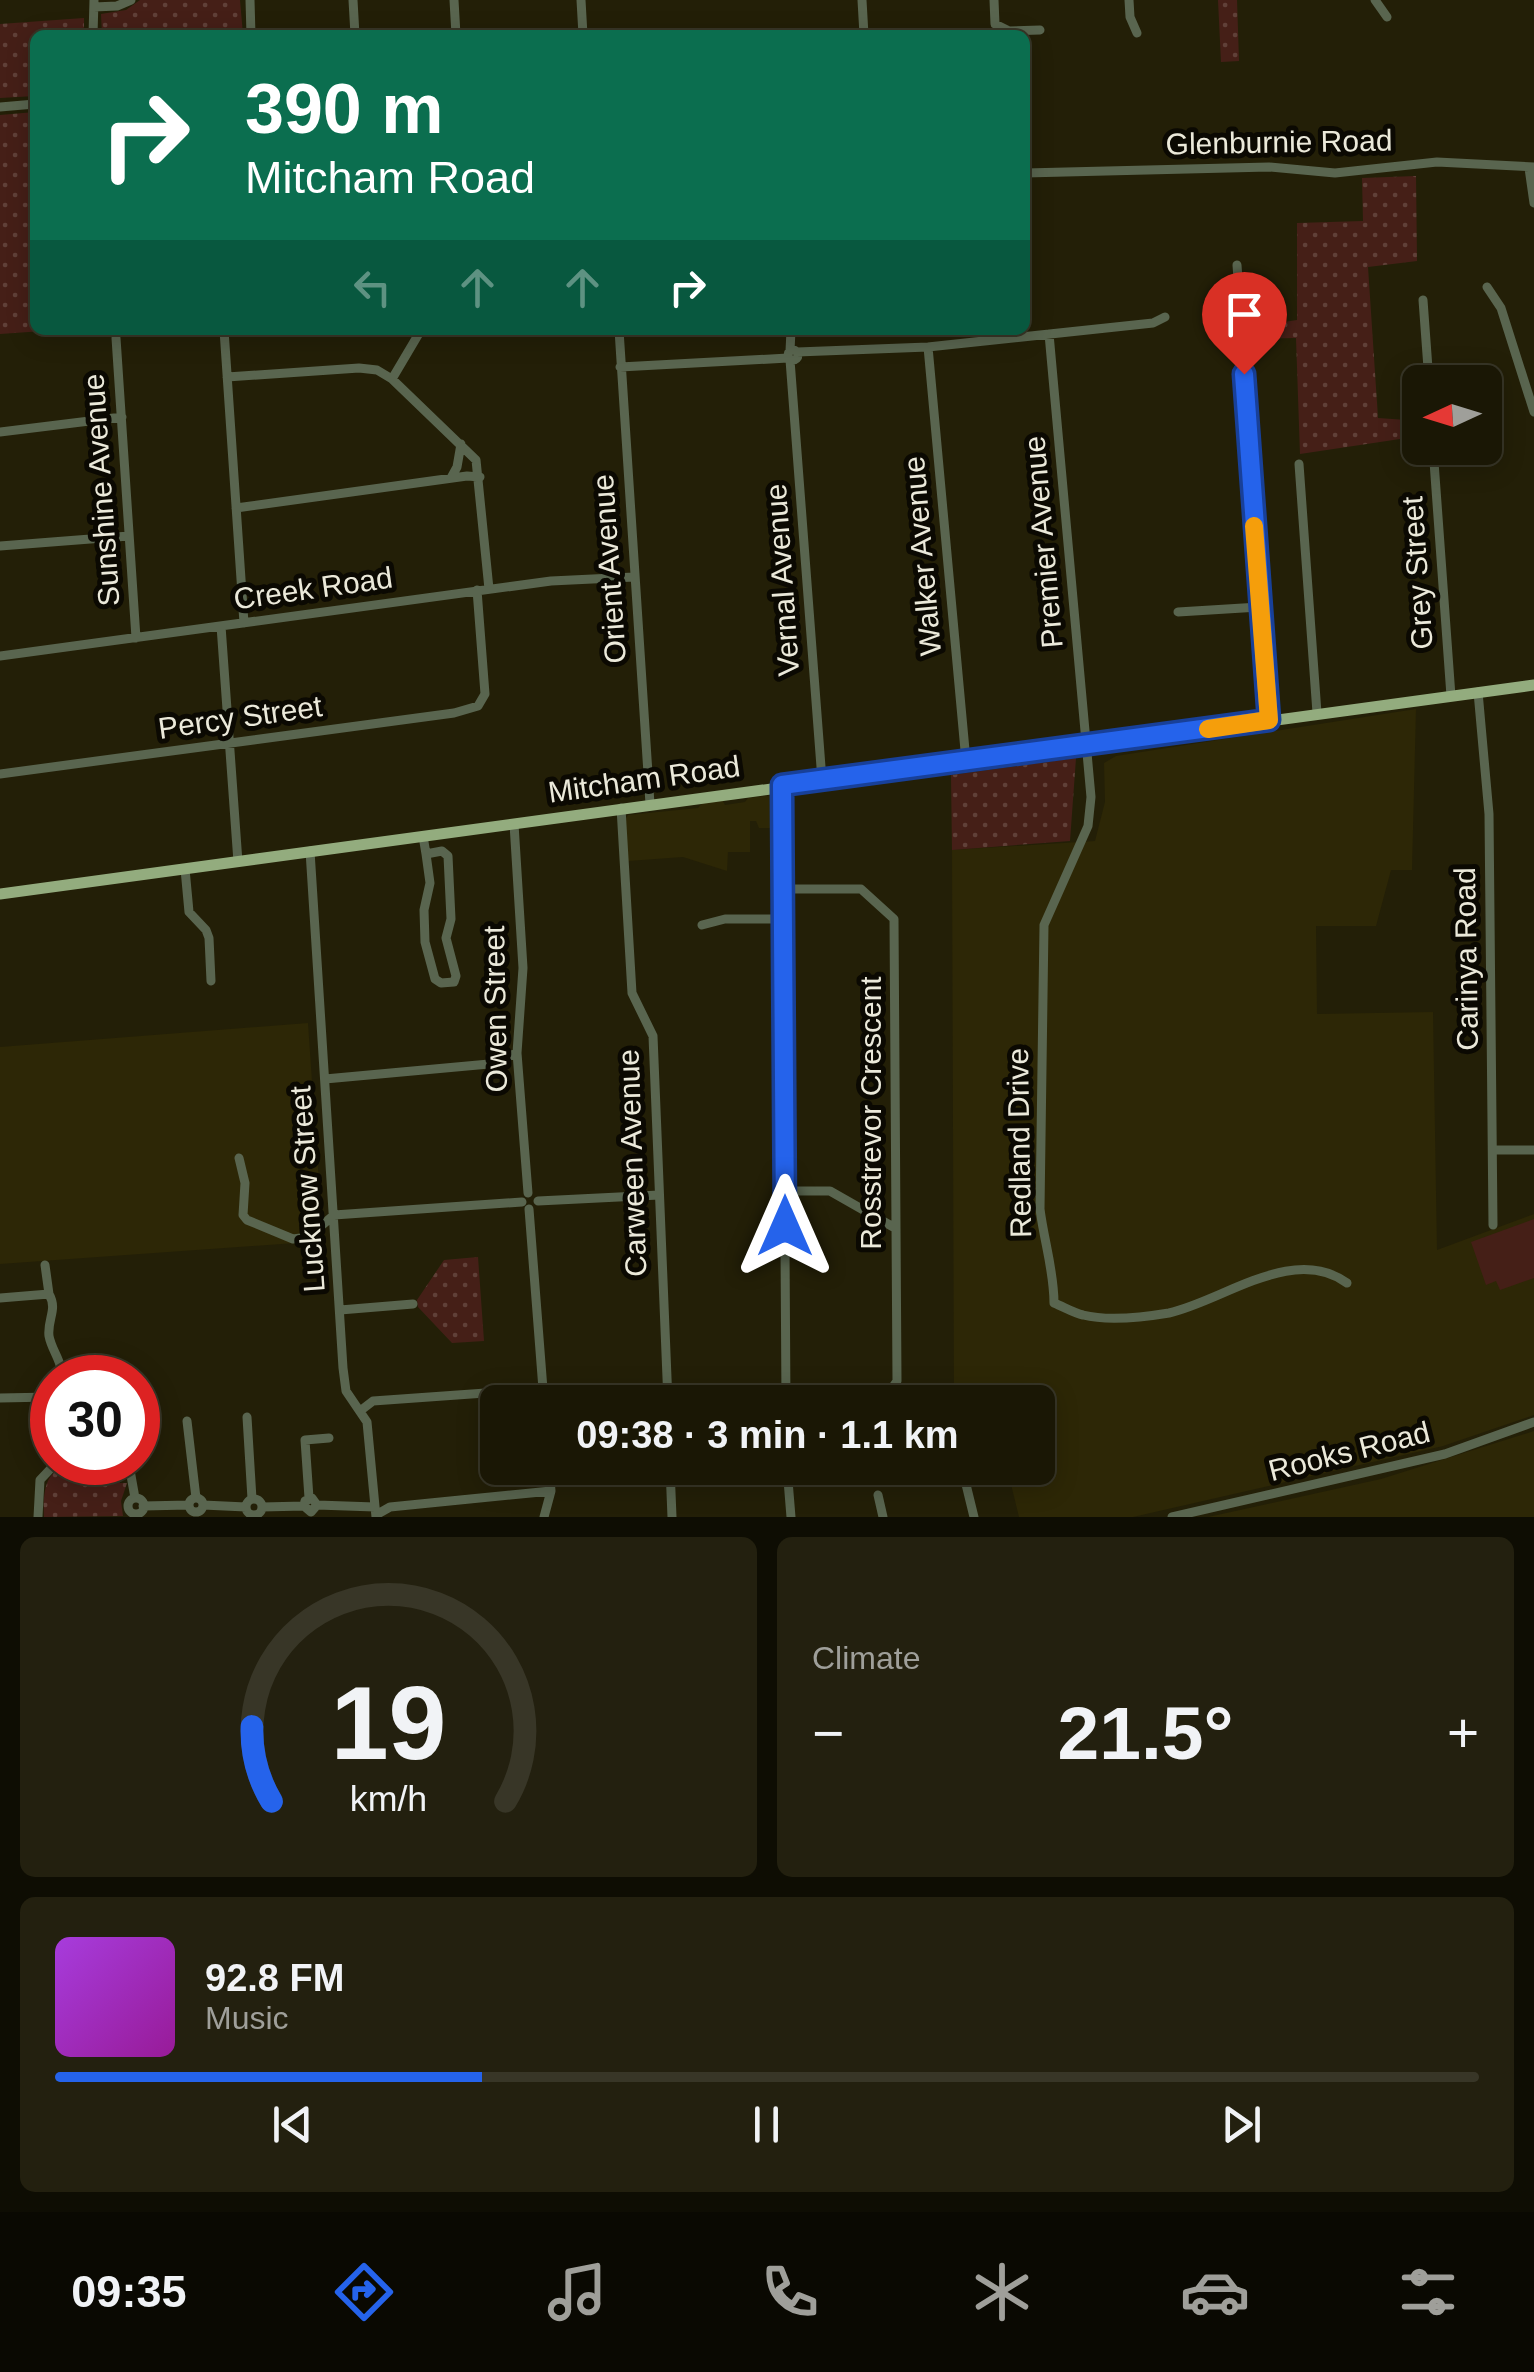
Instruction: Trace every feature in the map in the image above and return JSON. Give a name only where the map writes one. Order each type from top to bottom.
[{"type":"main road","name":"Mitcham Road","points":[[0,894],[1534,685]]},
{"type":"street","points":[[93,30],[94,3],[117,6],[131,0]]},
{"type":"street","points":[[250,0],[252,30]]},
{"type":"street","points":[[353,0],[356,30]]},
{"type":"street","points":[[454,0],[456,30]]},
{"type":"street","points":[[581,0],[582,30]]},
{"type":"street","points":[[862,0],[864,30]]},
{"type":"street","points":[[994,0],[996,24],[1002,29],[1040,30]]},
{"type":"street","points":[[1129,0],[1136,33]]},
{"type":"street","points":[[1376,0],[1387,17]]},
{"type":"street","points":[[0,106],[30,104]]},
{"type":"street","name":"Glenburnie Road","points":[[1030,172],[1269,168],[1335,172],[1437,162],[1532,168]]},
{"type":"street","points":[[1532,168],[1534,204]]},
{"type":"street","points":[[1238,265],[1269,720]]},
{"type":"street","points":[[1488,287],[1501,308],[1534,412]]},
{"type":"street","points":[[1423,300],[1428,365]]},
{"type":"street","points":[[620,367],[928,347],[1153,324],[1165,316]]},
{"type":"street","name":"Premier Avenue","points":[[1049,334],[1088,745]]},
{"type":"street","points":[[224,335],[244,623]]},
{"type":"street","points":[[392,379],[418,335]]},
{"type":"street","name":"Orient Avenue","points":[[619,335],[650,804]]},
{"type":"street","name":"Vernal Avenue","points":[[792,335],[822,780]]},
{"type":"street","name":"Sunshine Avenue","points":[[116,338],[136,638]]},
{"type":"street","name":"Walker Avenue","points":[[928,347],[966,762]]},
{"type":"street","points":[[227,377],[358,368],[376,370],[392,379],[476,460],[480,477],[483,590]]},
{"type":"street","points":[[0,432],[122,417]]},
{"type":"street","points":[[451,478],[461,444]]},
{"type":"street","points":[[1298,464],[1317,713]]},
{"type":"street","name":"Grey Street","points":[[1434,465],[1451,696]]},
{"type":"street","points":[[236,508],[480,477]]},
{"type":"street","points":[[0,546],[129,536]]},
{"type":"street","name":"Creek Road","points":[[0,656],[551,581],[634,577]]},
{"type":"street","name":"Percy Street","points":[[0,774],[454,713],[484,700],[483,590]]},
{"type":"street","points":[[1178,612],[1259,607]]},
{"type":"street","points":[[221,626],[238,862]]},
{"type":"street","name":"Carinya Road","points":[[1478,692],[1489,814],[1493,1225]]},
{"type":"street","name":"Redland Drive","points":[[1088,745],[1088,826],[1044,925],[1040,1209],[1054,1304],[1085,1316],[1169,1313],[1292,1271],[1337,1276],[1347,1283]]},
{"type":"street","points":[[782,785],[786,1385]]},
{"type":"street","name":"Carween Avenue","points":[[621,808],[632,993],[653,1036],[667,1385]]},
{"type":"street","name":"Owen Street","points":[[514,824],[522,968],[517,1053],[543,1385]]},
{"type":"street","points":[[423,836],[430,883],[424,899],[425,942],[435,979],[448,984],[456,976],[446,938],[451,919],[448,856],[445,852],[426,854]]},
{"type":"street","name":"Lucknow Street","points":[[310,851],[346,1392],[367,1422],[376,1513]]},
{"type":"street","points":[[185,869],[189,912],[209,938],[211,981]]},
{"type":"street","name":"Rosstrevor Crescent","points":[[784,889],[861,889],[894,919],[894,1385]]},
{"type":"street","points":[[702,926],[725,919],[781,919]]},
{"type":"street","points":[[325,1078],[490,1064],[517,1053]]},
{"type":"street","points":[[1493,1150],[1534,1150]]},
{"type":"street","points":[[239,1158],[245,1183],[242,1210],[248,1220],[293,1239],[308,1237],[334,1215],[526,1201],[534,1208],[538,1201],[659,1195]]},
{"type":"street","points":[[785,1192],[830,1191],[895,1228]]},
{"type":"street","points":[[45,1265],[48,1294],[54,1304],[50,1339],[57,1355]]},
{"type":"street","points":[[0,1298],[48,1294]]},
{"type":"street","points":[[340,1310],[414,1304]]},
{"type":"street","points":[[360,1411],[373,1402],[480,1394]]},
{"type":"street","points":[[0,1398],[30,1397]]},
{"type":"street","points":[[247,1417],[249,1503],[257,1513],[310,1508],[376,1513],[390,1507],[552,1491]]},
{"type":"street","points":[[187,1421],[196,1508]]},
{"type":"street","name":"Rooks Road","points":[[1172,1517],[1445,1454],[1534,1422]]},
{"type":"street","points":[[310,1508],[305,1440],[329,1438]]},
{"type":"street","points":[[38,1517],[40,1485]]},
{"type":"street","points":[[544,1517],[551,1485]]},
{"type":"street","points":[[671,1485],[672,1517]]},
{"type":"street","points":[[789,1485],[792,1517]]},
{"type":"street","points":[[966,1485],[974,1517]]},
{"type":"street","points":[[878,1495],[883,1517]]},
{"type":"street","points":[[137,1509],[249,1503]]},
{"type":"shaded area","points":[[140,0],[240,0],[243,30],[102,30],[101,14],[126,10]]},
{"type":"shaded area","points":[[1218,0],[1237,0],[1239,61],[1221,62]]},
{"type":"shaded area","points":[[84,18],[84,30],[30,30],[30,96],[0,98],[0,24]]},
{"type":"shaded area","points":[[30,112],[30,332],[0,334],[0,115]]},
{"type":"shaded area","points":[[1416,176],[1417,261],[1368,267],[1378,418],[1402,420],[1402,439],[1300,454],[1296,338],[1248,339],[1247,328],[1297,320],[1297,223],[1363,221],[1362,178]]},
{"type":"shaded area","points":[[1416,709],[1412,870],[1391,870],[1376,926],[1316,926],[1317,1014],[1433,1012],[1437,1250],[1534,1214],[1534,1415],[1443,1446],[1133,1517],[1019,1517],[1011,1485],[1055,1485],[1055,1385],[954,1385],[952,850],[1095,841],[1105,802],[1104,763],[1116,756]]},
{"type":"shaded area","points":[[1076,758],[1070,841],[952,850],[951,775]]},
{"type":"shaded area","points":[[772,795],[778,799],[779,828],[759,828],[756,821],[750,821],[750,852],[728,852],[727,871],[683,857],[628,861],[628,815],[698,808],[703,802],[723,801],[725,805]]},
{"type":"shaded area","points":[[308,1023],[323,1241],[0,1264],[0,1047]]},
{"type":"shaded area","points":[[1534,1219],[1534,1278],[1500,1290],[1496,1281],[1486,1285],[1471,1242]]},
{"type":"shaded area","points":[[478,1257],[484,1341],[452,1343],[418,1307],[417,1300],[444,1260]]},
{"type":"shaded area","points":[[1534,1431],[1534,1517],[1208,1517],[1381,1479]]},
{"type":"shaded area","points":[[47,1485],[126,1485],[121,1501],[123,1516],[44,1517]]},
{"type":"slow traffic","points":[[1208,729],[1269,720],[1254,526]]},
{"type":"route","points":[[785,1226],[782,785],[1269,720],[1244,374]]}]
